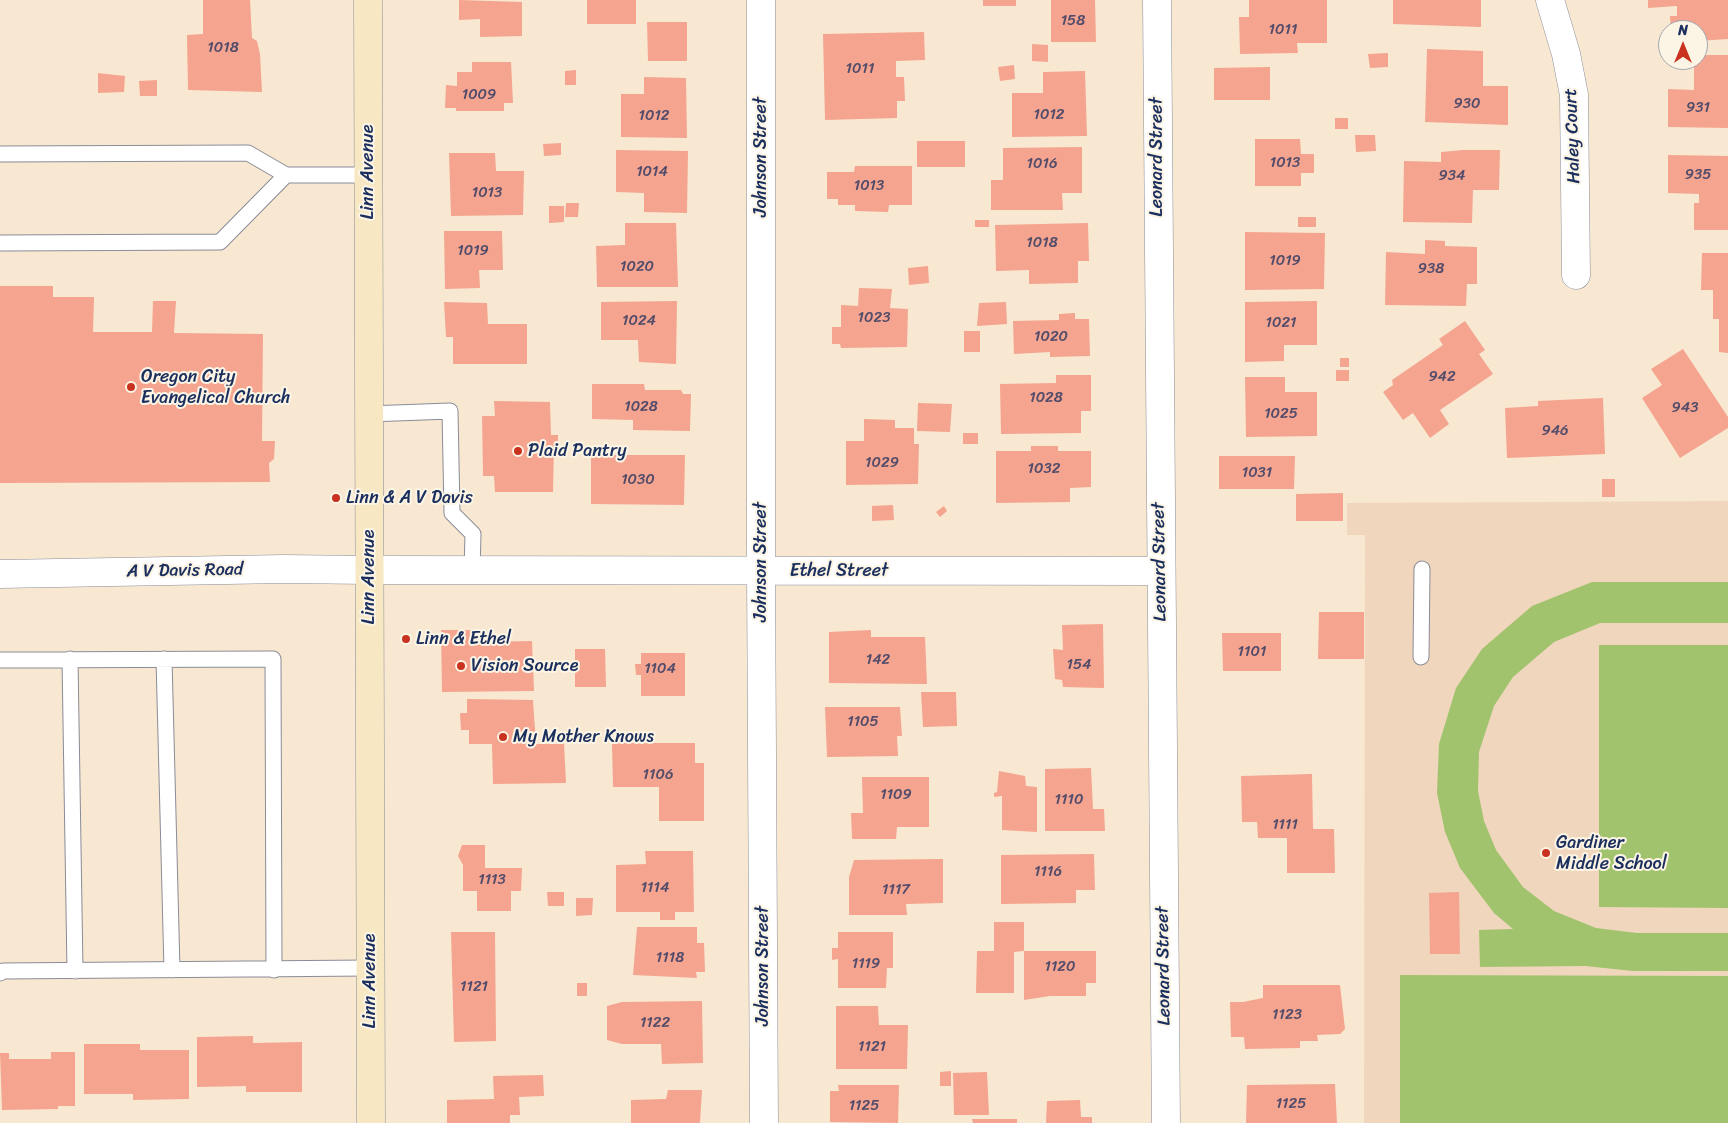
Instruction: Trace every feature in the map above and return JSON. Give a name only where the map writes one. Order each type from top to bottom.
[{"type":"main road","name":"Linn Avenue","points":[[368,0],[371,1123]]},
{"type":"street","name":"Johnson Street","points":[[761,0],[761,570],[764,1123]]},
{"type":"street","name":"Leonard Street","points":[[1157,0],[1160,571],[1166,1123]]},
{"type":"street","name":"Haley Court","points":[[1550,0],[1566,54],[1574,94],[1576,275]]},
{"type":"street","name":"A V Davis Road","points":[[0,574],[284,569],[369,570]]},
{"type":"street","name":"Ethel Street","points":[[369,570],[1160,571]]},
{"type":"lane","points":[[0,154],[248,154],[286,175],[368,175]]},
{"type":"lane","points":[[0,243],[220,242],[286,175]]},
{"type":"lane","points":[[368,414],[450,411],[452,513],[473,534],[472,570]]},
{"type":"lane","points":[[1421,657],[1422,569]]},
{"type":"lane","points":[[70,659],[75,971]]},
{"type":"lane","points":[[164,659],[172,970]]},
{"type":"lane","points":[[0,660],[273,659],[274,970]]},
{"type":"lane","points":[[0,974],[3,971],[370,968]]},
{"type":"shaded area","name":"Gardiner Middle School","points":[[1728,501],[1728,1123],[1364,1123],[1365,535],[1347,535],[1347,503]]},
{"type":"green space","points":[[1592,582],[1728,582],[1728,623],[1600,623],[1554,642],[1513,677],[1494,706],[1479,752],[1478,791],[1484,821],[1496,850],[1523,887],[1554,911],[1596,928],[1637,933],[1728,933],[1728,971],[1633,971],[1585,966],[1480,967],[1479,930],[1513,929],[1494,913],[1460,868],[1445,832],[1437,793],[1439,744],[1456,688],[1482,649],[1532,606]]},
{"type":"green space","points":[[1599,645],[1728,645],[1728,908],[1599,907]]},
{"type":"green space","points":[[1400,975],[1728,976],[1728,1123],[1400,1123]]},
{"type":"building","points":[[203,0],[250,0],[252,38],[257,41],[260,54],[262,92],[188,90],[187,35],[203,34]]},
{"type":"building","points":[[459,0],[522,2],[522,36],[480,37],[480,19],[459,20]]},
{"type":"building","points":[[587,0],[636,0],[636,24],[587,24]]},
{"type":"building","points":[[983,0],[1016,0],[1016,6],[983,6]]},
{"type":"building","points":[[1051,0],[1095,0],[1096,42],[1051,42]]},
{"type":"building","points":[[1249,0],[1327,0],[1327,43],[1297,43],[1298,53],[1240,54],[1239,17],[1249,17]]},
{"type":"building","points":[[1393,0],[1481,0],[1481,27],[1393,24]]},
{"type":"building","points":[[1648,0],[1728,0],[1728,39],[1708,40],[1708,20],[1670,20],[1670,16],[1677,16],[1677,6],[1648,8]]},
{"type":"building","points":[[647,22],[687,22],[687,61],[648,61]]},
{"type":"building","points":[[924,32],[925,60],[896,61],[896,77],[904,77],[905,101],[897,101],[897,118],[825,120],[823,34]]},
{"type":"building","points":[[1032,44],[1048,45],[1048,62],[1032,61]]},
{"type":"building","points":[[1427,49],[1483,51],[1483,86],[1508,86],[1508,125],[1425,122]]},
{"type":"building","points":[[1388,53],[1388,67],[1370,68],[1368,54]]},
{"type":"building","points":[[1708,55],[1728,55],[1728,128],[1668,127],[1668,89],[1694,90],[1694,70],[1708,70]]},
{"type":"building","points":[[472,62],[511,62],[513,103],[504,103],[504,111],[456,111],[456,108],[445,108],[446,85],[457,86],[457,72],[472,72]]},
{"type":"building","points":[[1014,65],[1015,79],[1000,81],[998,67]]},
{"type":"building","points":[[1270,67],[1270,100],[1214,100],[1214,68]]},
{"type":"building","points":[[576,70],[576,85],[565,85],[565,71]]},
{"type":"building","points":[[1085,71],[1087,136],[1012,137],[1012,93],[1043,93],[1043,72]]},
{"type":"building","points":[[98,73],[125,76],[124,92],[98,93]]},
{"type":"building","points":[[644,77],[686,78],[687,138],[621,137],[621,94],[644,94]]},
{"type":"building","points":[[157,80],[157,96],[140,96],[139,81]]},
{"type":"building","points":[[1335,118],[1348,118],[1348,129],[1335,129]]},
{"type":"building","points":[[1355,135],[1375,135],[1376,151],[1356,152]]},
{"type":"building","points":[[1255,139],[1300,139],[1301,154],[1314,154],[1314,173],[1301,173],[1301,186],[1255,186]]},
{"type":"building","points":[[917,141],[965,141],[965,167],[917,167]]},
{"type":"building","points":[[561,143],[561,155],[544,156],[543,144]]},
{"type":"building","points":[[1082,147],[1082,193],[1062,193],[1063,210],[991,210],[991,180],[1003,180],[1003,148]]},
{"type":"building","points":[[616,150],[688,151],[687,213],[644,212],[644,193],[616,192]]},
{"type":"building","points":[[1500,150],[1499,190],[1473,190],[1472,223],[1403,222],[1404,161],[1441,162],[1441,152]]},
{"type":"building","points":[[449,153],[495,153],[496,171],[524,171],[523,215],[451,216]]},
{"type":"building","points":[[1668,155],[1728,156],[1728,230],[1694,230],[1694,203],[1699,203],[1699,194],[1668,193]]},
{"type":"building","points":[[855,166],[912,166],[912,205],[889,205],[888,212],[855,211],[855,205],[838,205],[838,199],[827,199],[827,172],[854,172]]},
{"type":"building","points":[[566,203],[579,203],[578,217],[565,217]]},
{"type":"building","points":[[549,206],[564,206],[564,222],[549,223]]},
{"type":"building","points":[[1298,217],[1316,217],[1316,227],[1298,227]]},
{"type":"building","points":[[975,220],[989,220],[989,227],[975,227]]},
{"type":"building","points":[[625,223],[676,223],[678,287],[597,287],[596,246],[625,245]]},
{"type":"building","points":[[1088,223],[1089,261],[1078,261],[1078,283],[1029,284],[1029,270],[996,271],[995,225]]},
{"type":"building","points":[[444,231],[502,231],[503,270],[479,270],[480,288],[445,289]]},
{"type":"building","points":[[1245,232],[1325,233],[1324,289],[1245,290]]},
{"type":"building","points":[[1425,240],[1445,241],[1445,246],[1477,247],[1477,284],[1467,284],[1466,306],[1385,305],[1386,252],[1425,254]]},
{"type":"building","points":[[1702,253],[1728,253],[1728,353],[1719,352],[1719,319],[1713,319],[1713,290],[1701,290]]},
{"type":"building","points":[[928,266],[929,283],[909,285],[908,268]]},
{"type":"building","name":"Oregon City Evangelical Church","points":[[0,286],[53,286],[53,297],[94,297],[93,332],[152,332],[153,301],[176,301],[174,333],[263,334],[262,441],[275,441],[274,459],[269,463],[270,482],[0,483]]},
{"type":"building","points":[[859,288],[892,289],[890,308],[908,309],[907,347],[841,348],[840,344],[832,344],[832,327],[841,327],[841,305],[858,306]]},
{"type":"building","points":[[677,301],[676,364],[639,362],[638,340],[601,340],[601,302]]},
{"type":"building","points":[[1317,301],[1317,345],[1284,345],[1284,361],[1245,362],[1245,302]]},
{"type":"building","points":[[444,302],[487,303],[488,324],[527,324],[527,364],[453,364],[453,337],[446,337]]},
{"type":"building","points":[[1006,302],[1007,324],[977,326],[979,303]]},
{"type":"building","points":[[1075,313],[1075,319],[1089,319],[1090,356],[1050,357],[1050,352],[1014,354],[1013,321],[1059,320],[1059,314]]},
{"type":"building","points":[[1465,321],[1485,350],[1479,354],[1493,374],[1440,410],[1449,424],[1430,438],[1413,413],[1403,420],[1383,392],[1393,385],[1392,380],[1443,345],[1439,339]]},
{"type":"building","points":[[964,331],[980,331],[980,352],[964,352]]},
{"type":"building","points":[[1683,349],[1728,417],[1728,428],[1680,458],[1642,398],[1662,385],[1651,369]]},
{"type":"building","points":[[1340,358],[1349,358],[1349,367],[1340,367]]},
{"type":"building","points":[[1336,370],[1349,370],[1349,381],[1336,381]]},
{"type":"building","points":[[1056,375],[1091,375],[1091,411],[1081,411],[1081,433],[1001,434],[1000,384],[1056,383]]},
{"type":"building","points":[[1245,377],[1285,377],[1285,392],[1317,392],[1317,436],[1246,437]]},
{"type":"building","points":[[592,384],[644,384],[645,390],[681,390],[683,394],[691,394],[690,431],[633,430],[633,420],[592,419]]},
{"type":"building","points":[[1603,398],[1605,454],[1507,458],[1505,408],[1538,406],[1538,401]]},
{"type":"building","name":"Plaid Pantry","points":[[494,401],[550,402],[551,435],[558,435],[558,444],[554,445],[553,492],[495,492],[494,476],[483,476],[482,416],[495,416]]},
{"type":"building","points":[[918,403],[952,404],[950,432],[917,431]]},
{"type":"building","points":[[864,419],[895,420],[895,428],[914,428],[914,444],[919,444],[918,484],[846,485],[846,441],[864,441]]},
{"type":"building","points":[[963,433],[978,433],[978,444],[963,444]]},
{"type":"building","points":[[1031,446],[1058,446],[1058,451],[1091,451],[1091,487],[1070,488],[1070,502],[996,503],[996,451],[1031,451]]},
{"type":"building","points":[[591,455],[685,455],[684,505],[591,504]]},
{"type":"building","points":[[1219,456],[1295,456],[1294,489],[1219,489]]},
{"type":"building","points":[[1602,479],[1615,479],[1615,497],[1602,497]]},
{"type":"building","points":[[1343,493],[1343,521],[1296,521],[1296,494]]},
{"type":"building","points":[[893,505],[894,520],[872,521],[872,506]]},
{"type":"building","points":[[944,506],[947,511],[940,517],[936,512]]},
{"type":"building","points":[[1319,612],[1364,612],[1364,659],[1318,659]]},
{"type":"building","points":[[1103,624],[1104,688],[1063,687],[1062,680],[1055,679],[1053,649],[1063,650],[1062,625]]},
{"type":"building","points":[[441,630],[479,630],[480,642],[532,641],[534,691],[442,692]]},
{"type":"building","points":[[871,630],[871,637],[925,637],[927,684],[829,683],[829,632]]},
{"type":"building","points":[[1222,633],[1281,633],[1281,671],[1223,671]]},
{"type":"building","points":[[575,649],[605,649],[606,687],[575,687]]},
{"type":"building","points":[[641,653],[685,653],[685,696],[641,696],[641,675],[636,675],[635,664],[641,664]]},
{"type":"building","points":[[921,692],[956,692],[957,726],[923,727]]},
{"type":"building","name":"My Mother Knows","points":[[467,699],[533,700],[536,744],[564,744],[566,783],[493,784],[492,744],[469,744],[469,730],[461,730],[460,713],[467,713]]},
{"type":"building","points":[[825,707],[900,707],[902,736],[897,736],[898,756],[827,757]]},
{"type":"building","points":[[612,743],[695,743],[695,763],[704,763],[704,821],[659,821],[659,787],[613,787]]},
{"type":"building","points":[[1091,768],[1093,809],[1104,809],[1105,831],[1045,831],[1045,769]]},
{"type":"building","points":[[999,771],[1025,776],[1026,786],[1037,787],[1037,832],[1002,830],[1002,796],[994,797],[994,793],[997,792]]},
{"type":"building","points":[[1312,774],[1313,829],[1334,829],[1335,873],[1287,873],[1287,838],[1258,838],[1257,822],[1242,822],[1241,776]]},
{"type":"building","points":[[862,777],[929,777],[929,827],[897,827],[896,839],[852,839],[851,813],[863,813]]},
{"type":"building","points":[[462,845],[485,845],[485,868],[522,868],[521,891],[511,891],[511,911],[477,911],[477,891],[463,891],[463,865],[458,856]]},
{"type":"building","points":[[645,851],[693,851],[694,912],[675,912],[675,920],[660,920],[660,912],[616,912],[616,865],[646,864]]},
{"type":"building","points":[[1094,854],[1095,890],[1076,890],[1076,903],[1001,904],[1001,855]]},
{"type":"building","points":[[943,859],[943,903],[906,904],[907,915],[849,915],[849,877],[854,860]]},
{"type":"building","points":[[547,892],[564,892],[564,906],[548,906]]},
{"type":"building","points":[[1459,892],[1460,954],[1430,954],[1429,893]]},
{"type":"building","points":[[576,898],[593,898],[592,915],[576,916]]},
{"type":"building","points":[[994,922],[1024,922],[1024,951],[1014,952],[1014,993],[976,993],[977,951],[994,951]]},
{"type":"building","points":[[637,927],[697,927],[697,943],[704,943],[705,972],[696,972],[697,978],[633,975]]},
{"type":"building","points":[[451,932],[495,932],[496,1041],[454,1042]]},
{"type":"building","points":[[838,932],[893,932],[893,968],[887,968],[886,988],[838,988],[838,959],[832,960],[832,948],[838,948]]},
{"type":"building","points":[[1024,951],[1096,951],[1096,983],[1086,983],[1086,996],[1050,996],[1024,1000]]},
{"type":"building","points":[[577,983],[587,983],[587,996],[577,996]]},
{"type":"building","points":[[1263,985],[1340,985],[1345,1029],[1340,1034],[1317,1035],[1318,1041],[1300,1041],[1300,1048],[1245,1049],[1244,1037],[1231,1037],[1230,1002],[1243,1002],[1263,998]]},
{"type":"building","points":[[702,1001],[703,1063],[662,1064],[661,1044],[622,1044],[607,1040],[607,1006],[622,1002]]},
{"type":"building","points":[[836,1006],[878,1006],[879,1025],[908,1025],[907,1069],[836,1069]]},
{"type":"building","points":[[253,1036],[253,1043],[302,1042],[302,1092],[246,1092],[246,1086],[197,1087],[197,1037]]},
{"type":"building","points":[[84,1044],[140,1044],[140,1050],[189,1050],[189,1099],[133,1100],[133,1094],[84,1094]]},
{"type":"building","points":[[51,1052],[75,1052],[75,1106],[58,1106],[58,1109],[2,1110],[0,1053],[9,1053],[9,1059],[51,1059]]},
{"type":"building","points":[[951,1071],[951,1086],[940,1086],[940,1072]]},
{"type":"building","points":[[987,1072],[989,1115],[954,1115],[953,1073]]},
{"type":"building","points":[[543,1075],[544,1096],[519,1097],[520,1115],[510,1115],[510,1123],[447,1123],[447,1100],[494,1099],[493,1076]]},
{"type":"building","points":[[1335,1084],[1337,1123],[1246,1123],[1247,1085]]},
{"type":"building","points":[[838,1085],[899,1085],[898,1123],[830,1122],[830,1091],[839,1091]]},
{"type":"building","points":[[668,1090],[702,1090],[700,1123],[631,1123],[631,1100],[666,1099]]},
{"type":"building","points":[[1080,1100],[1081,1117],[1092,1117],[1092,1123],[1046,1123],[1047,1101]]},
{"type":"building","points":[[972,1119],[1017,1119],[1017,1123],[973,1123]]},
{"type":"place","name":"Oregon City Evangelical Church","points":[[131,387]]},
{"type":"place","name":"Plaid Pantry","points":[[518,451]]},
{"type":"place","name":"Linn & A V Davis","points":[[336,498]]},
{"type":"place","name":"Linn & Ethel","points":[[406,639]]},
{"type":"place","name":"Vision Source","points":[[461,666]]},
{"type":"place","name":"My Mother Knows","points":[[503,737]]},
{"type":"place","name":"Gardiner Middle School","points":[[1546,853]]}]
